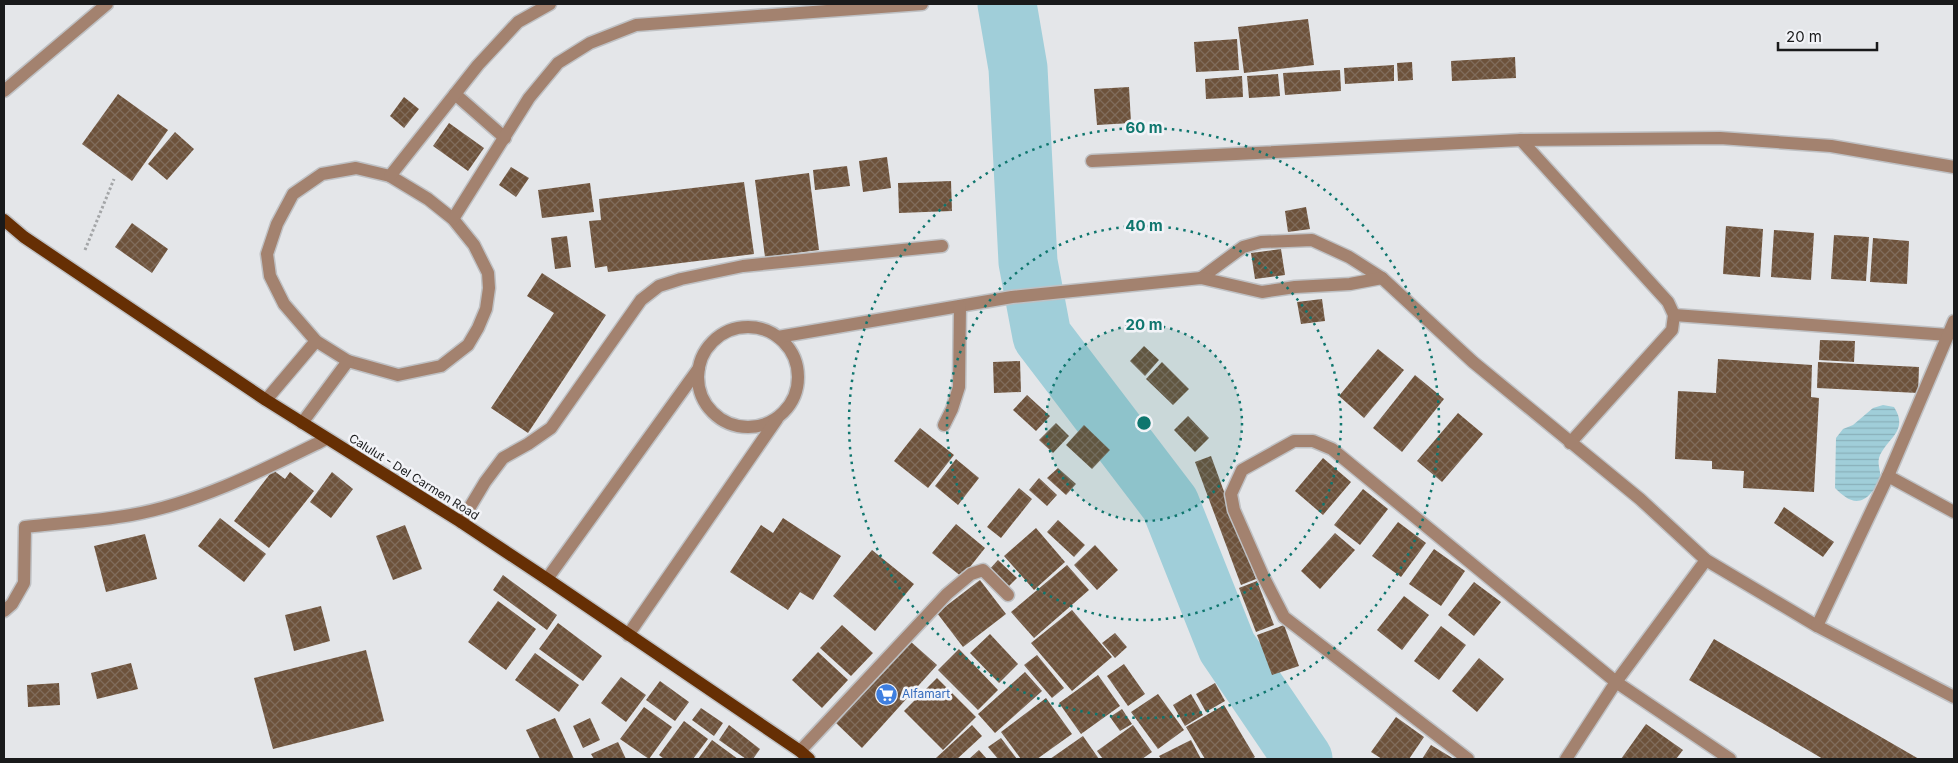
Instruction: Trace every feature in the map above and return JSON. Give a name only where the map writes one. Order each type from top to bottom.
[{"type":"main road","name":"Calulut - Del Carmen Road","points":[[4,220],[24,237],[266,400],[461,522],[805,755]]},
{"type":"street","points":[[4,91],[107,4]]},
{"type":"street","points":[[390,176],[478,65],[518,22],[550,4]]},
{"type":"street","points":[[454,218],[506,138],[529,98],[558,63],[590,43],[636,24],[922,4]]},
{"type":"street","points":[[455,94],[506,138]]},
{"type":"street","points":[[1092,161],[1521,140],[1720,138],[1831,146],[1954,167]]},
{"type":"street","points":[[1521,140],[1668,302],[1674,315],[1672,330],[1570,443]]},
{"type":"street","points":[[356,168],[390,176],[428,199],[454,218],[474,244],[488,273],[489,288],[486,309],[468,345],[441,366],[398,375],[348,360],[316,341],[284,304],[270,276],[267,254],[277,224],[293,194],[322,174],[356,168]]},
{"type":"street","points":[[1201,278],[1243,247],[1261,242],[1312,240],[1349,257],[1382,278],[1473,362],[1570,443],[1640,498],[1706,560],[1817,626],[1954,697]]},
{"type":"street","points":[[461,522],[485,482],[503,458],[551,428],[641,300],[659,286],[681,279],[743,266],[942,246]]},
{"type":"street","points":[[778,337],[1012,297],[1054,292],[1201,278],[1262,292],[1295,287],[1350,284],[1382,278]]},
{"type":"street","points":[[944,424],[952,409],[959,387],[960,306]]},
{"type":"street","points":[[1674,315],[1948,335]]},
{"type":"street","points":[[1817,626],[1888,476],[1954,321]]},
{"type":"street","points":[[628,636],[777,419],[789,408],[796,394],[799,378],[796,362],[790,348],[778,337],[763,329],[746,327],[730,330],[715,339],[704,353],[699,368],[698,386],[704,401],[715,415],[729,424],[745,428],[762,426],[777,419]]},
{"type":"street","points":[[266,400],[316,341]]},
{"type":"street","points":[[302,423],[348,360]]},
{"type":"street","points":[[547,579],[699,368]]},
{"type":"street","points":[[4,611],[12,604],[24,583],[25,527],[132,515],[179,503],[233,482],[326,439]]},
{"type":"street","points":[[1468,759],[1284,617],[1234,510],[1231,494],[1242,470],[1294,441],[1313,441],[1332,449],[1616,682],[1730,759]]},
{"type":"street","points":[[1888,476],[1954,512]]},
{"type":"street","points":[[1566,759],[1616,682],[1706,560]]},
{"type":"street","points":[[805,755],[947,594],[971,574],[983,570],[1008,595]]},
{"type":"path","points":[[76,271],[114,179]]},
{"type":"water","points":[[1883,405],[1894,407],[1898,416],[1898,429],[1879,458],[1880,481],[1878,485],[1866,498],[1857,501],[1852,500],[1843,496],[1835,488],[1836,438],[1843,429],[1853,425],[1873,408]]},
{"type":"building","points":[[1308,19],[1314,65],[1244,73],[1238,27]]},
{"type":"building","points":[[1237,39],[1239,70],[1196,72],[1194,42]]},
{"type":"building","points":[[1515,57],[1516,78],[1452,81],[1451,61]]},
{"type":"building","points":[[1412,62],[1413,80],[1398,81],[1397,63]]},
{"type":"building","points":[[1394,65],[1394,81],[1345,84],[1344,68]]},
{"type":"building","points":[[1340,70],[1341,91],[1285,95],[1283,73]]},
{"type":"building","points":[[1278,74],[1280,96],[1249,98],[1247,76]]},
{"type":"building","points":[[1242,76],[1243,97],[1206,99],[1205,79]]},
{"type":"building","points":[[1129,87],[1131,123],[1097,125],[1094,89]]},
{"type":"building","points":[[118,94],[168,130],[132,181],[82,144]]},
{"type":"building","points":[[404,97],[419,109],[404,128],[390,116]]},
{"type":"building","points":[[449,123],[484,148],[468,171],[433,146]]},
{"type":"building","points":[[175,132],[194,149],[167,180],[148,164]]},
{"type":"building","points":[[887,157],[891,188],[863,192],[859,161]]},
{"type":"building","points":[[847,166],[850,186],[815,190],[813,170]]},
{"type":"building","points":[[511,167],[529,178],[516,197],[499,185]]},
{"type":"building","points":[[809,173],[819,250],[765,257],[755,180]]},
{"type":"building","points":[[951,181],[952,211],[899,213],[898,183]]},
{"type":"building","points":[[744,182],[754,254],[608,272],[607,266],[595,268],[589,221],[601,220],[599,199]]},
{"type":"building","points":[[590,183],[594,212],[542,218],[538,190]]},
{"type":"building","points":[[1306,207],[1310,229],[1288,232],[1285,211]]},
{"type":"building","points":[[132,223],[168,249],[152,273],[115,247]]},
{"type":"building","points":[[1726,226],[1763,229],[1760,277],[1723,274]]},
{"type":"building","points":[[1774,230],[1814,233],[1811,280],[1771,277]]},
{"type":"building","points":[[1834,235],[1869,237],[1866,281],[1831,279]]},
{"type":"building","points":[[567,236],[571,267],[555,269],[551,238]]},
{"type":"building","points":[[1873,238],[1909,241],[1907,284],[1870,282]]},
{"type":"building","points":[[1281,249],[1285,275],[1255,279],[1251,253]]},
{"type":"building","points":[[542,273],[606,315],[528,433],[491,408],[554,313],[527,296]]},
{"type":"building","points":[[1322,299],[1325,321],[1301,324],[1297,302]]},
{"type":"building","points":[[1820,340],[1855,341],[1854,362],[1819,360]]},
{"type":"building","points":[[1144,346],[1159,360],[1145,376],[1130,361]]},
{"type":"building","points":[[1378,349],[1404,370],[1364,418],[1339,396]]},
{"type":"building","points":[[1718,359],[1812,365],[1811,397],[1819,398],[1814,492],[1743,488],[1744,471],[1712,469],[1712,461],[1675,459],[1678,391],[1716,393]]},
{"type":"building","points":[[1020,361],[1021,392],[994,393],[993,362]]},
{"type":"building","points":[[1162,362],[1189,389],[1173,405],[1146,379]]},
{"type":"building","points":[[1818,362],[1919,367],[1918,393],[1817,388]]},
{"type":"building","points":[[1415,375],[1444,399],[1402,452],[1373,428]]},
{"type":"building","points":[[1027,395],[1050,416],[1036,431],[1013,410]]},
{"type":"building","points":[[1458,413],[1483,434],[1442,482],[1417,461]]},
{"type":"building","points":[[1188,416],[1209,438],[1195,452],[1174,430]]},
{"type":"building","points":[[1056,423],[1069,436],[1053,453],[1039,440]]},
{"type":"building","points":[[1084,425],[1110,450],[1092,469],[1066,445]]},
{"type":"building","points":[[920,428],[954,455],[928,488],[894,461]]},
{"type":"building","points":[[1211,456],[1256,579],[1241,585],[1195,462]]},
{"type":"building","points":[[1323,458],[1351,482],[1323,515],[1295,491]]},
{"type":"building","points":[[956,459],[979,478],[958,505],[935,486]]},
{"type":"building","points":[[1058,468],[1076,484],[1066,495],[1047,478]]},
{"type":"building","points":[[273,470],[285,479],[290,472],[314,491],[269,548],[234,521]]},
{"type":"building","points":[[332,472],[353,489],[331,518],[310,502]]},
{"type":"building","points":[[1039,478],[1057,495],[1047,506],[1029,490]]},
{"type":"building","points":[[1019,488],[1032,499],[1001,538],[987,527]]},
{"type":"building","points":[[1363,489],[1388,509],[1360,545],[1334,525]]},
{"type":"building","points":[[1784,507],[1834,542],[1823,557],[1774,523]]},
{"type":"building","points":[[220,518],[266,554],[244,582],[198,546]]},
{"type":"building","points":[[783,518],[841,556],[813,600],[800,592],[788,610],[730,572],[761,525],[773,533]]},
{"type":"building","points":[[1058,520],[1085,545],[1074,557],[1047,532]]},
{"type":"building","points":[[1398,522],[1426,543],[1401,577],[1372,556]]},
{"type":"building","points":[[956,524],[985,548],[962,577],[932,553]]},
{"type":"building","points":[[405,525],[422,569],[393,580],[376,536]]},
{"type":"building","points":[[1036,528],[1065,562],[1034,590],[1004,556]]},
{"type":"building","points":[[1335,533],[1355,550],[1320,589],[1301,571]]},
{"type":"building","points":[[145,534],[157,579],[106,592],[94,546]]},
{"type":"building","points":[[1095,545],[1118,570],[1097,590],[1074,565]]},
{"type":"building","points":[[1434,549],[1465,571],[1441,606],[1409,584]]},
{"type":"building","points":[[872,550],[914,584],[875,631],[833,596]]},
{"type":"building","points":[[998,560],[1017,578],[1007,588],[988,571]]},
{"type":"building","points":[[1067,565],[1089,590],[1034,638],[1011,612]]},
{"type":"building","points":[[503,575],[557,615],[547,630],[493,590]]},
{"type":"building","points":[[980,580],[1006,614],[963,647],[937,613]]},
{"type":"building","points":[[1257,581],[1274,625],[1256,632],[1239,588]]},
{"type":"building","points":[[1474,582],[1501,602],[1474,636],[1448,615]]},
{"type":"building","points":[[1404,596],[1429,615],[1402,650],[1377,630]]},
{"type":"building","points":[[498,601],[536,629],[506,670],[468,642]]},
{"type":"building","points":[[321,606],[330,641],[294,651],[285,615]]},
{"type":"building","points":[[1072,610],[1112,657],[1072,691],[1031,643]]},
{"type":"building","points":[[558,623],[602,656],[583,681],[539,649]]},
{"type":"building","points":[[842,625],[873,653],[851,676],[820,648]]},
{"type":"building","points":[[1284,625],[1299,666],[1272,675],[1257,635]]},
{"type":"building","points":[[1441,626],[1466,645],[1439,680],[1414,661]]},
{"type":"building","points":[[1115,633],[1127,647],[1115,658],[1102,643]]},
{"type":"building","points":[[990,634],[1018,664],[999,683],[970,653]]},
{"type":"building","points":[[1714,639],[1919,759],[1823,759],[1689,680]]},
{"type":"building","name":"Alfamart","points":[[910,641],[937,665],[862,748],[836,723]]},
{"type":"building","points":[[959,649],[998,690],[978,710],[938,670]]},
{"type":"building","points":[[366,650],[384,721],[273,749],[254,678]]},
{"type":"building","points":[[818,652],[848,680],[822,708],[792,680]]},
{"type":"building","points":[[535,653],[579,685],[559,712],[515,680]]},
{"type":"building","points":[[1037,655],[1064,688],[1052,698],[1024,665]]},
{"type":"building","points":[[1479,658],[1504,679],[1477,712],[1452,691]]},
{"type":"building","points":[[131,663],[138,689],[97,699],[91,673]]},
{"type":"building","points":[[1124,664],[1145,694],[1128,706],[1107,676]]},
{"type":"building","points":[[1025,672],[1042,691],[995,733],[978,714]]},
{"type":"building","points":[[1098,675],[1120,706],[1081,734],[1059,703]]},
{"type":"building","points":[[621,677],[646,695],[626,722],[601,703]]},
{"type":"building","points":[[937,678],[976,717],[943,750],[904,711]]},
{"type":"building","points":[[660,681],[689,702],[675,721],[646,700]]},
{"type":"building","points":[[59,683],[60,705],[28,707],[27,685]]},
{"type":"building","points":[[1215,683],[1225,701],[1206,712],[1196,694]]},
{"type":"building","points":[[1158,694],[1184,730],[1158,749],[1131,712]]},
{"type":"building","points":[[1191,694],[1203,715],[1185,726],[1173,705]]},
{"type":"building","points":[[1046,698],[1072,734],[1037,759],[1021,759],[1001,732]]},
{"type":"building","points":[[1224,705],[1255,757],[1252,759],[1205,759],[1186,727]]},
{"type":"building","points":[[644,707],[672,727],[649,759],[620,739]]},
{"type":"building","points":[[701,708],[723,723],[714,736],[692,720]]},
{"type":"building","points":[[1122,709],[1132,724],[1120,731],[1110,717]]},
{"type":"building","points":[[1396,717],[1424,737],[1409,759],[1382,759],[1371,752]]},
{"type":"building","points":[[555,718],[574,759],[540,759],[526,730]]},
{"type":"building","points":[[590,718],[600,740],[583,748],[573,726]]},
{"type":"building","points":[[684,721],[708,739],[693,759],[664,759],[659,755]]},
{"type":"building","points":[[1646,724],[1683,750],[1676,759],[1621,759]]},
{"type":"building","points":[[729,725],[760,749],[753,759],[746,759],[719,740]]},
{"type":"building","points":[[972,725],[982,736],[957,759],[936,758]]},
{"type":"building","points":[[1133,725],[1152,752],[1142,759],[1103,759],[1097,751]]},
{"type":"building","points":[[1083,736],[1099,759],[1050,759]]},
{"type":"building","points":[[1001,738],[1017,759],[998,759],[988,747]]},
{"type":"building","points":[[712,740],[738,759],[698,759]]},
{"type":"building","points":[[1191,740],[1201,759],[1161,759],[1159,756]]},
{"type":"building","points":[[618,742],[626,759],[594,759],[591,754]]},
{"type":"building","points":[[1431,745],[1454,759],[1422,759]]},
{"type":"building","points":[[979,750],[987,759],[969,759]]},
{"type":"waterway","points":[[1007,4],[1018,68],[1028,262],[1042,336],[1170,504],[1227,647],[1303,759]]},
{"type":"place","name":"Alfamart","points":[[886,694]]}]
